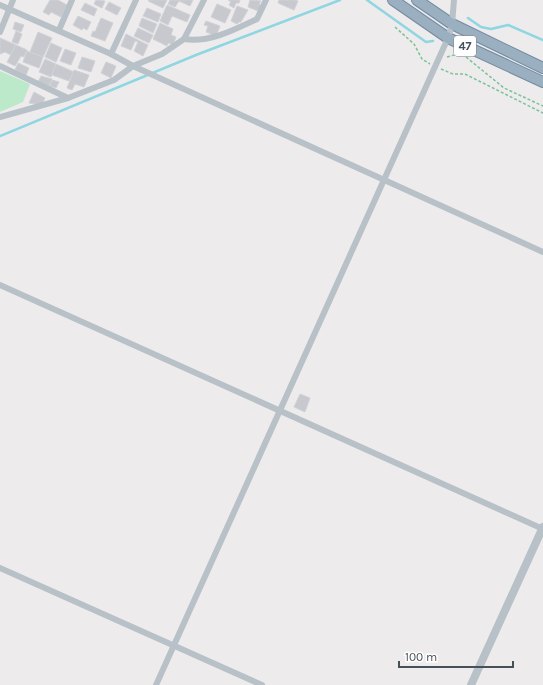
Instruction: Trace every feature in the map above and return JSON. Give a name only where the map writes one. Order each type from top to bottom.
[{"type":"highway","name":"47","points":[[393,0],[448,38],[543,82]]},
{"type":"highway","name":"47","points":[[417,0],[452,24],[543,68]]},
{"type":"street","points":[[0,32],[13,0]]},
{"type":"street","points":[[59,30],[72,0]]},
{"type":"street","points":[[111,54],[136,0]]},
{"type":"street","points":[[0,117],[68,98],[114,80],[133,66],[162,54],[184,39],[204,0]]},
{"type":"street","points":[[184,39],[191,40],[224,35],[257,19],[266,0]]},
{"type":"street","points":[[156,685],[436,66],[448,38],[452,24],[454,0]]},
{"type":"street","points":[[0,4],[543,252]]},
{"type":"street","points":[[0,66],[68,98]]},
{"type":"street","points":[[0,285],[280,412],[543,528],[471,685]]},
{"type":"street","points":[[0,568],[262,685]]},
{"type":"path","points":[[394,27],[414,44],[422,59],[453,74],[465,74],[543,113]]},
{"type":"path","points":[[447,58],[454,55],[464,55],[504,88],[543,106]]},
{"type":"green space","points":[[0,71],[30,84],[23,102],[0,112]]},
{"type":"building","points":[[50,0],[58,0],[67,5],[61,17],[51,12],[49,15],[43,12]]},
{"type":"building","points":[[96,0],[105,1],[102,8],[94,4]]},
{"type":"building","points":[[167,0],[163,8],[148,1]]},
{"type":"building","points":[[170,0],[193,0],[190,6],[179,1],[175,7],[168,4]]},
{"type":"building","points":[[228,0],[240,0],[239,3],[236,3],[234,8],[229,5],[231,2]]},
{"type":"building","points":[[250,0],[261,1],[258,11],[248,7]]},
{"type":"building","points":[[279,0],[298,1],[294,10],[278,3]]},
{"type":"building","points":[[109,2],[121,8],[117,15],[105,9]]},
{"type":"building","points":[[85,3],[97,9],[94,16],[81,10]]},
{"type":"building","points":[[217,4],[231,10],[225,23],[211,17]]},
{"type":"building","points":[[167,5],[190,15],[187,22],[172,16],[168,25],[160,21]]},
{"type":"building","points":[[237,6],[248,10],[241,22],[237,24],[231,21]]},
{"type":"building","points":[[147,8],[161,14],[158,22],[143,16]]},
{"type":"building","points":[[78,16],[91,22],[87,30],[83,28],[82,30],[73,25]]},
{"type":"building","points":[[101,18],[113,23],[105,41],[91,36],[93,31],[95,32]]},
{"type":"building","points":[[142,18],[157,24],[153,33],[139,26]]},
{"type":"building","points":[[206,21],[220,26],[216,36],[206,32],[208,26],[204,25]]},
{"type":"building","points":[[15,22],[24,25],[21,32],[13,29]]},
{"type":"building","points":[[160,23],[173,29],[171,35],[176,37],[173,45],[168,43],[167,46],[153,39]]},
{"type":"building","points":[[138,28],[153,35],[149,43],[134,36]]},
{"type":"building","points":[[16,31],[22,34],[18,44],[12,42]]},
{"type":"building","points":[[38,32],[52,38],[43,57],[30,52]]},
{"type":"building","points":[[126,34],[148,45],[143,56],[134,51],[138,42],[135,41],[131,50],[121,46]]},
{"type":"building","points":[[0,38],[16,45],[11,55],[5,52],[0,54]]},
{"type":"building","points":[[51,43],[62,48],[56,62],[45,57]]},
{"type":"building","points":[[16,45],[27,50],[24,57],[21,56],[15,66],[7,62]]},
{"type":"building","points":[[65,49],[76,53],[71,65],[60,61]]},
{"type":"building","points":[[27,51],[43,57],[39,68],[23,62]]},
{"type":"building","points":[[82,57],[95,61],[91,72],[78,68]]},
{"type":"building","points":[[45,59],[56,64],[51,77],[39,72]]},
{"type":"building","points":[[106,62],[116,66],[111,78],[101,73]]},
{"type":"building","points":[[18,63],[29,68],[26,75],[15,70]]},
{"type":"building","points":[[56,64],[74,72],[69,81],[52,75]]},
{"type":"building","points":[[74,70],[89,75],[84,87],[75,84],[72,90],[67,88]]},
{"type":"building","points":[[41,76],[52,79],[49,86],[38,82]]},
{"type":"building","points":[[52,80],[59,82],[56,88],[50,86]]},
{"type":"building","points":[[34,92],[45,98],[42,105],[29,103]]},
{"type":"building","points":[[300,394],[310,398],[305,412],[294,407]]},
{"type":"waterway","points":[[0,136],[196,55],[340,0]]},
{"type":"waterway","points":[[367,0],[426,42],[433,41]]},
{"type":"waterway","points":[[468,18],[481,27],[491,29],[508,25],[543,40]]}]
